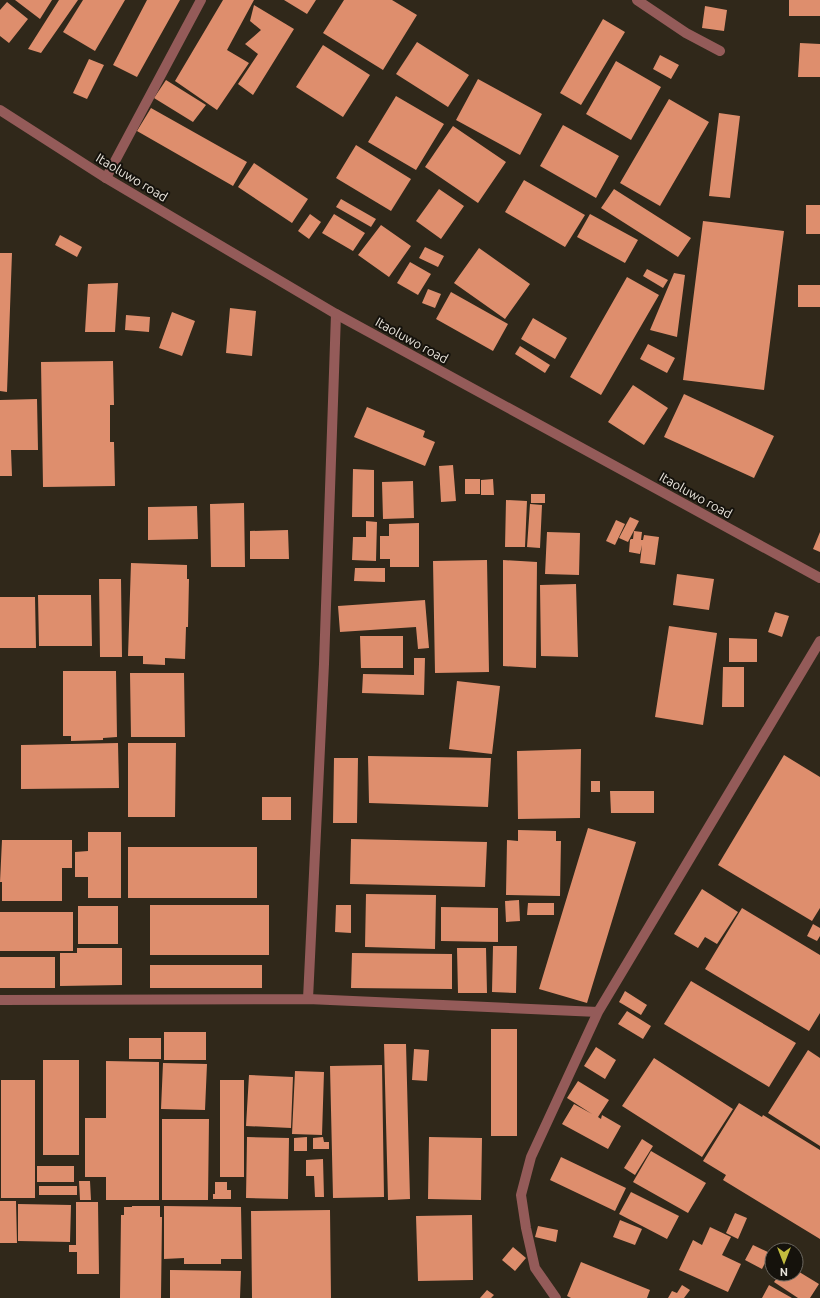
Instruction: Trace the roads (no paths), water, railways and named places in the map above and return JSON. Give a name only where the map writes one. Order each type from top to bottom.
[{"type":"street","points":[[106,178],[201,0]]},
{"type":"street","points":[[637,0],[686,33],[720,51]]},
{"type":"street","name":"Itaoluwo road","points":[[0,110],[106,178],[336,314],[820,578]]},
{"type":"street","points":[[308,999],[324,664],[336,314]]},
{"type":"street","points":[[556,1298],[535,1268],[521,1195],[531,1157],[598,1012],[820,641]]},
{"type":"street","points":[[0,1000],[308,999],[598,1012]]}]
